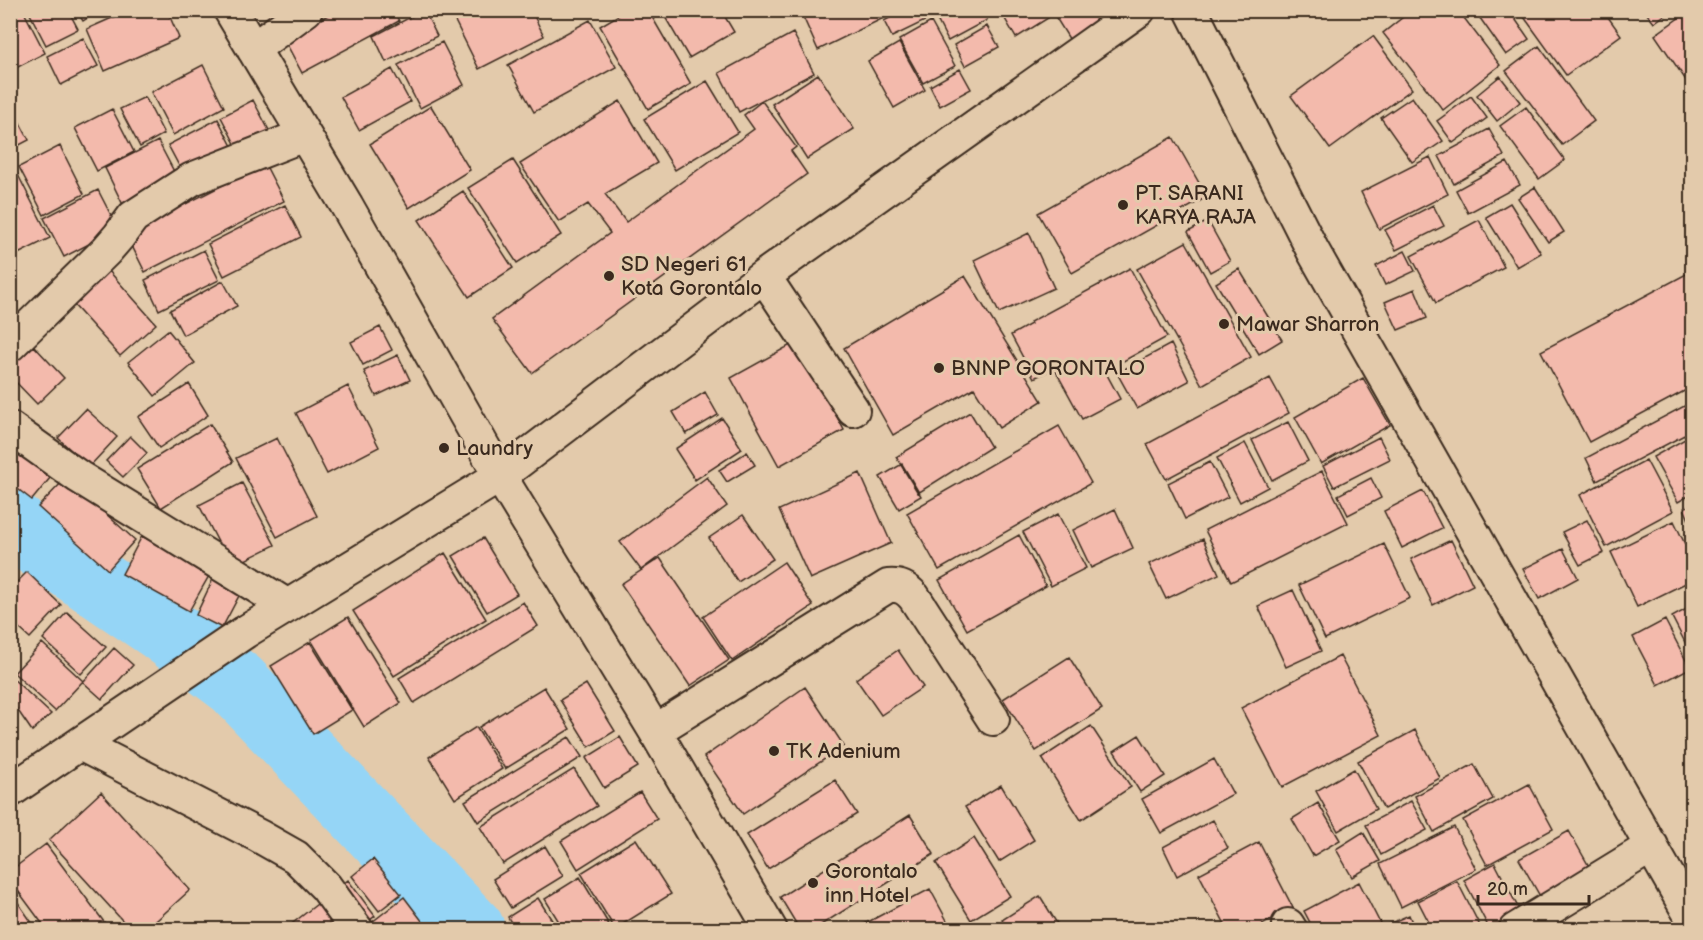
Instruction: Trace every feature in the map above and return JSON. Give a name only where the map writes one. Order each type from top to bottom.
[{"type":"street","points":[[230,10],[500,476],[655,731],[771,930]]},
{"type":"street","points":[[253,49],[306,10]]},
{"type":"street","points":[[10,791],[246,632],[500,476],[764,276],[1139,10]]},
{"type":"street","points":[[1191,10],[1313,251],[1692,918]]},
{"type":"street","points":[[10,345],[106,250],[133,217],[192,179],[304,135]]},
{"type":"street","points":[[764,276],[853,410]]},
{"type":"street","points":[[10,428],[79,477],[288,606]]},
{"type":"street","points":[[655,731],[888,586],[896,585],[906,588],[914,597],[993,719]]},
{"type":"street","points":[[80,744],[296,857],[326,887],[357,930]]},
{"type":"street","points":[[1515,930],[1652,846]]},
{"type":"building","points":[[23,10],[45,53],[14,69],[10,62],[10,11]]},
{"type":"building","points":[[28,10],[68,10],[78,29],[46,45]]},
{"type":"building","points":[[76,10],[100,10],[83,21]]},
{"type":"building","points":[[130,10],[167,10],[179,38],[105,71],[87,29]]},
{"type":"building","points":[[337,10],[393,10],[399,21],[302,73],[284,39]]},
{"type":"building","points":[[399,10],[414,10],[402,17]]},
{"type":"building","points":[[424,10],[437,36],[386,62],[374,36]]},
{"type":"building","points":[[531,10],[544,36],[479,69],[450,11]]},
{"type":"building","points":[[627,10],[648,10],[691,84],[648,109],[600,26]]},
{"type":"building","points":[[661,10],[721,10],[734,32],[689,58]]},
{"type":"building","points":[[800,10],[896,10],[896,12],[818,50]]},
{"type":"building","points":[[904,10],[925,10],[929,19],[892,37],[884,21]]},
{"type":"building","points":[[932,10],[982,10],[987,20],[948,41]]},
{"type":"building","points":[[1000,10],[1044,10],[1048,18],[1016,38]]},
{"type":"building","points":[[1057,10],[1091,10],[1100,24],[1071,42],[1053,13]]},
{"type":"building","points":[[1412,10],[1458,10],[1500,65],[1443,110],[1383,33]]},
{"type":"building","points":[[1509,10],[1529,39],[1506,55],[1475,11]]},
{"type":"building","points":[[1519,10],[1603,10],[1621,35],[1566,75]]},
{"type":"building","points":[[1644,10],[1671,10],[1654,23]]},
{"type":"building","points":[[1692,10],[1692,89],[1655,35]]},
{"type":"building","points":[[590,20],[616,67],[534,112],[508,65]]},
{"type":"building","points":[[931,22],[955,66],[923,83],[899,40]]},
{"type":"building","points":[[987,26],[999,47],[965,66],[954,45]]},
{"type":"building","points":[[793,33],[814,73],[739,112],[719,73]]},
{"type":"building","points":[[1373,36],[1412,89],[1330,149],[1291,96]]},
{"type":"building","points":[[83,38],[98,66],[61,85],[47,56]]},
{"type":"building","points":[[442,42],[464,85],[420,108],[398,65]]},
{"type":"building","points":[[899,43],[925,90],[894,108],[868,61]]},
{"type":"building","points":[[1539,46],[1594,121],[1562,145],[1506,71]]},
{"type":"building","points":[[203,65],[224,107],[173,135],[151,92]]},
{"type":"building","points":[[392,69],[410,102],[359,130],[341,97]]},
{"type":"building","points":[[960,69],[971,89],[940,106],[930,86]]},
{"type":"building","points":[[818,74],[854,129],[807,159],[772,104]]},
{"type":"building","points":[[1500,76],[1520,102],[1497,121],[1477,95]]},
{"type":"building","points":[[707,81],[738,132],[675,170],[644,119]]},
{"type":"building","points":[[1471,96],[1487,118],[1453,143],[1437,121]]},
{"type":"building","points":[[145,97],[164,134],[140,147],[120,109]]},
{"type":"building","points":[[1412,97],[1443,141],[1412,162],[1381,118]]},
{"type":"building","points":[[253,100],[272,136],[240,153],[221,117]]},
{"type":"building","name":"SD Negeri 61 Kota Gorontalo","points":[[620,101],[657,163],[605,194],[626,222],[754,129],[744,115],[762,101],[796,147],[791,151],[807,174],[532,373],[492,319],[610,233],[588,204],[559,222],[520,164]]},
{"type":"building","points":[[10,104],[29,140],[10,150]]},
{"type":"building","points":[[431,106],[470,170],[409,208],[370,144]]},
{"type":"building","points":[[1526,107],[1565,160],[1539,179],[1500,126]]},
{"type":"building","points":[[112,109],[134,152],[97,171],[75,128]]},
{"type":"building","points":[[218,119],[236,154],[186,179],[168,145]]},
{"type":"building","points":[[1489,129],[1504,156],[1454,184],[1439,156]]},
{"type":"building","name":"PT. SARANI KARYA RAJA","points":[[1173,137],[1207,197],[1072,273],[1038,213]]},
{"type":"building","points":[[158,141],[180,183],[126,211],[105,168]]},
{"type":"building","points":[[60,146],[84,194],[44,215],[19,167]]},
{"type":"building","points":[[1430,157],[1448,194],[1379,229],[1361,192]]},
{"type":"building","points":[[513,160],[561,235],[517,263],[468,188]]},
{"type":"building","points":[[1507,162],[1520,185],[1468,213],[1456,190]]},
{"type":"building","points":[[265,164],[284,201],[145,272],[126,234]]},
{"type":"building","points":[[14,167],[50,238],[16,255],[10,244],[10,169]]},
{"type":"building","points":[[1535,187],[1564,232],[1548,242],[1518,198]]},
{"type":"building","points":[[98,190],[118,229],[64,257],[44,218]]},
{"type":"building","points":[[463,191],[513,268],[469,297],[419,220]]},
{"type":"building","points":[[1510,203],[1541,253],[1517,267],[1486,217]]},
{"type":"building","points":[[285,205],[301,237],[224,276],[208,244]]},
{"type":"building","points":[[1433,205],[1444,226],[1396,250],[1385,230]]},
{"type":"building","points":[[1479,220],[1504,267],[1436,303],[1411,256]]},
{"type":"building","points":[[1208,221],[1230,261],[1210,272],[1188,232]]},
{"type":"building","points":[[1029,233],[1054,288],[999,313],[974,260]]},
{"type":"building","points":[[1186,242],[1251,357],[1202,385],[1137,269]]},
{"type":"building","points":[[204,250],[219,280],[159,310],[145,280]]},
{"type":"building","points":[[1405,251],[1415,271],[1385,285],[1376,266]]},
{"type":"building","points":[[1130,268],[1167,337],[1105,371],[1120,399],[1082,419],[1054,368],[1034,378],[1011,335],[1031,324],[1030,322]]},
{"type":"building","points":[[1239,269],[1282,340],[1259,354],[1216,283]]},
{"type":"building","points":[[109,271],[156,324],[120,356],[72,303]]},
{"type":"building","points":[[1692,271],[1692,387],[1589,442],[1541,351]]},
{"type":"building","name":"BNNP GORONTALO","points":[[965,276],[1042,401],[999,428],[974,388],[893,435],[844,348]]},
{"type":"building","points":[[223,281],[237,306],[183,335],[170,310]]},
{"type":"building","points":[[1415,289],[1427,318],[1398,330],[1385,302]]},
{"type":"building","points":[[380,327],[392,350],[363,365],[351,342]]},
{"type":"building","points":[[168,330],[195,363],[155,396],[128,362]]},
{"type":"building","points":[[796,342],[844,430],[779,466],[731,378]]},
{"type":"building","points":[[1171,344],[1189,381],[1137,409],[1117,373]]},
{"type":"building","points":[[34,346],[64,378],[37,404],[10,376],[10,367]]},
{"type":"building","points":[[398,355],[410,380],[376,396],[364,371]]},
{"type":"building","points":[[1270,378],[1289,413],[1166,479],[1147,444]]},
{"type":"building","points":[[1363,378],[1390,425],[1321,464],[1295,417]]},
{"type":"building","points":[[189,384],[208,415],[159,448],[138,417]]},
{"type":"building","points":[[348,386],[379,447],[327,474],[296,413]]},
{"type":"building","points":[[705,392],[718,415],[686,434],[673,412]]},
{"type":"building","points":[[1692,402],[1692,431],[1597,481],[1586,458]]},
{"type":"building","points":[[86,409],[117,437],[89,467],[58,438]]},
{"type":"building","points":[[970,412],[991,447],[918,493],[896,457]]},
{"type":"building","points":[[722,418],[742,449],[695,480],[675,449]]},
{"type":"building","points":[[1288,422],[1308,461],[1272,480],[1252,440]]},
{"type":"building","points":[[210,424],[233,462],[161,508],[137,469]]},
{"type":"building","points":[[1059,426],[1091,483],[939,570],[907,513]]},
{"type":"building","points":[[1692,435],[1692,494],[1678,502],[1653,457]]},
{"type":"building","points":[[130,436],[147,453],[123,477],[106,461]]},
{"type":"building","points":[[1379,437],[1390,459],[1334,487],[1323,466]]},
{"type":"building","points":[[277,438],[317,516],[277,537],[236,458]]},
{"type":"building","points":[[1245,443],[1268,487],[1240,502],[1217,458]]},
{"type":"building","points":[[10,444],[50,478],[32,500],[10,483]]},
{"type":"building","points":[[747,452],[755,465],[727,482],[719,470]]},
{"type":"building","points":[[1646,460],[1673,511],[1606,547],[1580,495]]},
{"type":"building","points":[[1210,462],[1228,497],[1185,519],[1168,483]]},
{"type":"building","points":[[902,464],[921,496],[899,509],[880,477]]},
{"type":"building","points":[[1322,471],[1348,523],[1231,582],[1205,530]]},
{"type":"building","points":[[860,473],[891,543],[810,579],[779,510]]},
{"type":"building","points":[[707,477],[727,506],[641,570],[620,542]]},
{"type":"building","points":[[66,478],[135,540],[108,570],[38,507]]},
{"type":"building","points":[[1371,478],[1381,498],[1348,515],[1338,495]]},
{"type":"building","points":[[242,483],[275,545],[231,567],[199,505]]},
{"type":"building","points":[[1423,491],[1442,528],[1402,548],[1384,511]]},
{"type":"building","points":[[1692,504],[1692,527],[1684,508]]},
{"type":"building","points":[[1115,509],[1133,548],[1091,568],[1073,530]]},
{"type":"building","points":[[1058,514],[1086,568],[1051,586],[1023,532]]},
{"type":"building","points":[[743,515],[773,559],[738,582],[709,538]]},
{"type":"building","points":[[1587,520],[1604,553],[1580,565],[1562,532]]},
{"type":"building","points":[[1674,521],[1692,559],[1692,580],[1637,607],[1611,552]]},
{"type":"building","points":[[1019,535],[1046,586],[967,630],[939,580]]},
{"type":"building","points":[[142,536],[210,574],[189,611],[122,574]]},
{"type":"building","points":[[483,538],[517,594],[487,612],[453,556]]},
{"type":"building","points":[[1203,539],[1219,574],[1166,599],[1149,564]]},
{"type":"building","points":[[1451,540],[1473,585],[1433,605],[1411,559]]},
{"type":"building","points":[[1384,544],[1410,598],[1325,639],[1299,585]]},
{"type":"building","points":[[1563,549],[1578,578],[1539,599],[1523,569]]},
{"type":"building","points":[[445,553],[486,619],[394,676],[353,611]]},
{"type":"building","points":[[660,558],[729,660],[690,686],[621,584]]},
{"type":"building","points":[[784,562],[813,606],[732,661],[703,617]]},
{"type":"building","points":[[27,572],[61,605],[30,638],[10,620],[10,589]]},
{"type":"building","points":[[214,577],[242,590],[222,628],[196,615]]},
{"type":"building","points":[[1293,590],[1321,651],[1286,667],[1258,606]]},
{"type":"building","points":[[523,602],[538,626],[414,703],[399,678]]},
{"type":"building","points":[[1692,606],[1692,656],[1672,617]]},
{"type":"building","points":[[67,612],[106,647],[81,674],[43,639]]},
{"type":"building","points":[[348,617],[401,703],[364,727],[311,640]]},
{"type":"building","points":[[1665,620],[1690,668],[1658,685],[1633,637]]},
{"type":"building","points":[[310,642],[352,710],[313,734],[271,666]]},
{"type":"building","points":[[42,643],[83,681],[55,711],[14,673]]},
{"type":"building","points":[[114,648],[133,665],[102,699],[83,682]]},
{"type":"building","points":[[898,650],[923,687],[881,715],[856,679]]},
{"type":"building","points":[[1340,656],[1381,735],[1282,787],[1241,708]]},
{"type":"building","points":[[1069,657],[1102,709],[1036,751],[1003,699]]},
{"type":"building","points":[[10,676],[51,714],[32,731],[10,699]]},
{"type":"building","points":[[586,684],[615,731],[589,747],[560,700]]},
{"type":"building","points":[[544,687],[570,729],[505,769],[479,727]]},
{"type":"building","name":"TK Adenium","points":[[805,687],[844,746],[743,814],[704,757]]},
{"type":"building","points":[[1091,726],[1131,787],[1081,820],[1042,758]]},
{"type":"building","points":[[476,727],[502,769],[455,799],[429,757]]},
{"type":"building","points":[[1415,730],[1440,778],[1384,809],[1358,761]]},
{"type":"building","points":[[1139,735],[1165,776],[1140,792],[1114,751]]},
{"type":"building","points":[[569,737],[582,757],[478,822],[465,801]]},
{"type":"building","points":[[620,737],[638,767],[604,788],[586,758]]},
{"type":"building","points":[[1214,759],[1233,794],[1161,833],[1142,799]]},
{"type":"building","points":[[1474,764],[1493,799],[1434,832],[1415,796]]},
{"type":"building","points":[[574,769],[597,806],[503,864],[480,827]]},
{"type":"building","points":[[1354,769],[1376,809],[1338,831],[1316,791]]},
{"type":"building","points":[[835,780],[857,814],[768,869],[747,835]]},
{"type":"building","points":[[1529,784],[1553,829],[1487,865],[1463,820]]},
{"type":"building","points":[[1001,785],[1034,840],[999,862],[965,807]]},
{"type":"building","points":[[101,792],[190,890],[146,930],[131,930],[49,840]]},
{"type":"building","points":[[640,792],[657,819],[578,869],[561,841]]},
{"type":"building","points":[[1411,801],[1427,830],[1381,855],[1366,825]]},
{"type":"building","points":[[1318,803],[1340,840],[1313,856],[1292,819]]},
{"type":"building","points":[[910,815],[934,854],[813,930],[800,930],[780,897]]},
{"type":"building","points":[[1213,820],[1228,848],[1177,876],[1163,847]]},
{"type":"building","points":[[1454,827],[1476,869],[1401,907],[1380,864]]},
{"type":"building","points":[[1569,831],[1595,877],[1545,905],[1519,859]]},
{"type":"building","points":[[1363,832],[1380,861],[1352,877],[1336,849]]},
{"type":"building","points":[[974,838],[1010,896],[971,920],[936,863]]},
{"type":"building","points":[[636,839],[671,894],[615,929],[581,873]]},
{"type":"building","points":[[1259,842],[1293,908],[1253,930],[1228,930],[1199,874]]},
{"type":"building","points":[[46,844],[110,930],[47,930],[10,880],[10,871]]},
{"type":"building","points":[[545,846],[563,876],[511,908],[493,879]]},
{"type":"building","points":[[373,859],[401,894],[379,911],[352,876]]},
{"type":"building","points":[[1495,863],[1524,919],[1503,930],[1490,930],[1464,880]]},
{"type":"building","points":[[580,877],[611,928],[609,930],[564,930],[545,899]]},
{"type":"building","points":[[348,880],[375,916],[357,930],[328,896]]},
{"type":"building","points":[[1457,881],[1482,930],[1433,930],[1418,901]]},
{"type":"building","points":[[1359,882],[1382,927],[1409,915],[1415,930],[1314,930],[1304,911]]},
{"type":"building","name":"Gorontalo inn Hotel","points":[[930,889],[951,928],[948,930],[853,930]]},
{"type":"building","points":[[10,891],[37,930],[10,930]]},
{"type":"building","points":[[1040,896],[1061,930],[1008,930],[1002,920]]},
{"type":"building","points":[[404,897],[429,930],[362,930]]},
{"type":"building","points":[[538,898],[558,930],[515,930],[508,917]]},
{"type":"building","points":[[321,901],[343,930],[284,930]]},
{"type":"building","points":[[651,922],[656,930],[639,930]]},
{"type":"waterway","points":[[10,524],[164,629],[237,684],[471,930]]},
{"type":"place","name":"PT. SARANI KARYA RAJA","points":[[1123,205]]},
{"type":"place","name":"SD Negeri 61 Kota Gorontalo","points":[[609,276]]},
{"type":"place","name":"Mawar Sharron","points":[[1224,324]]},
{"type":"place","name":"BNNP GORONTALO","points":[[939,368]]},
{"type":"place","name":"Laundry","points":[[444,448]]},
{"type":"place","name":"TK Adenium","points":[[774,751]]},
{"type":"place","name":"Gorontalo inn Hotel","points":[[813,883]]}]
